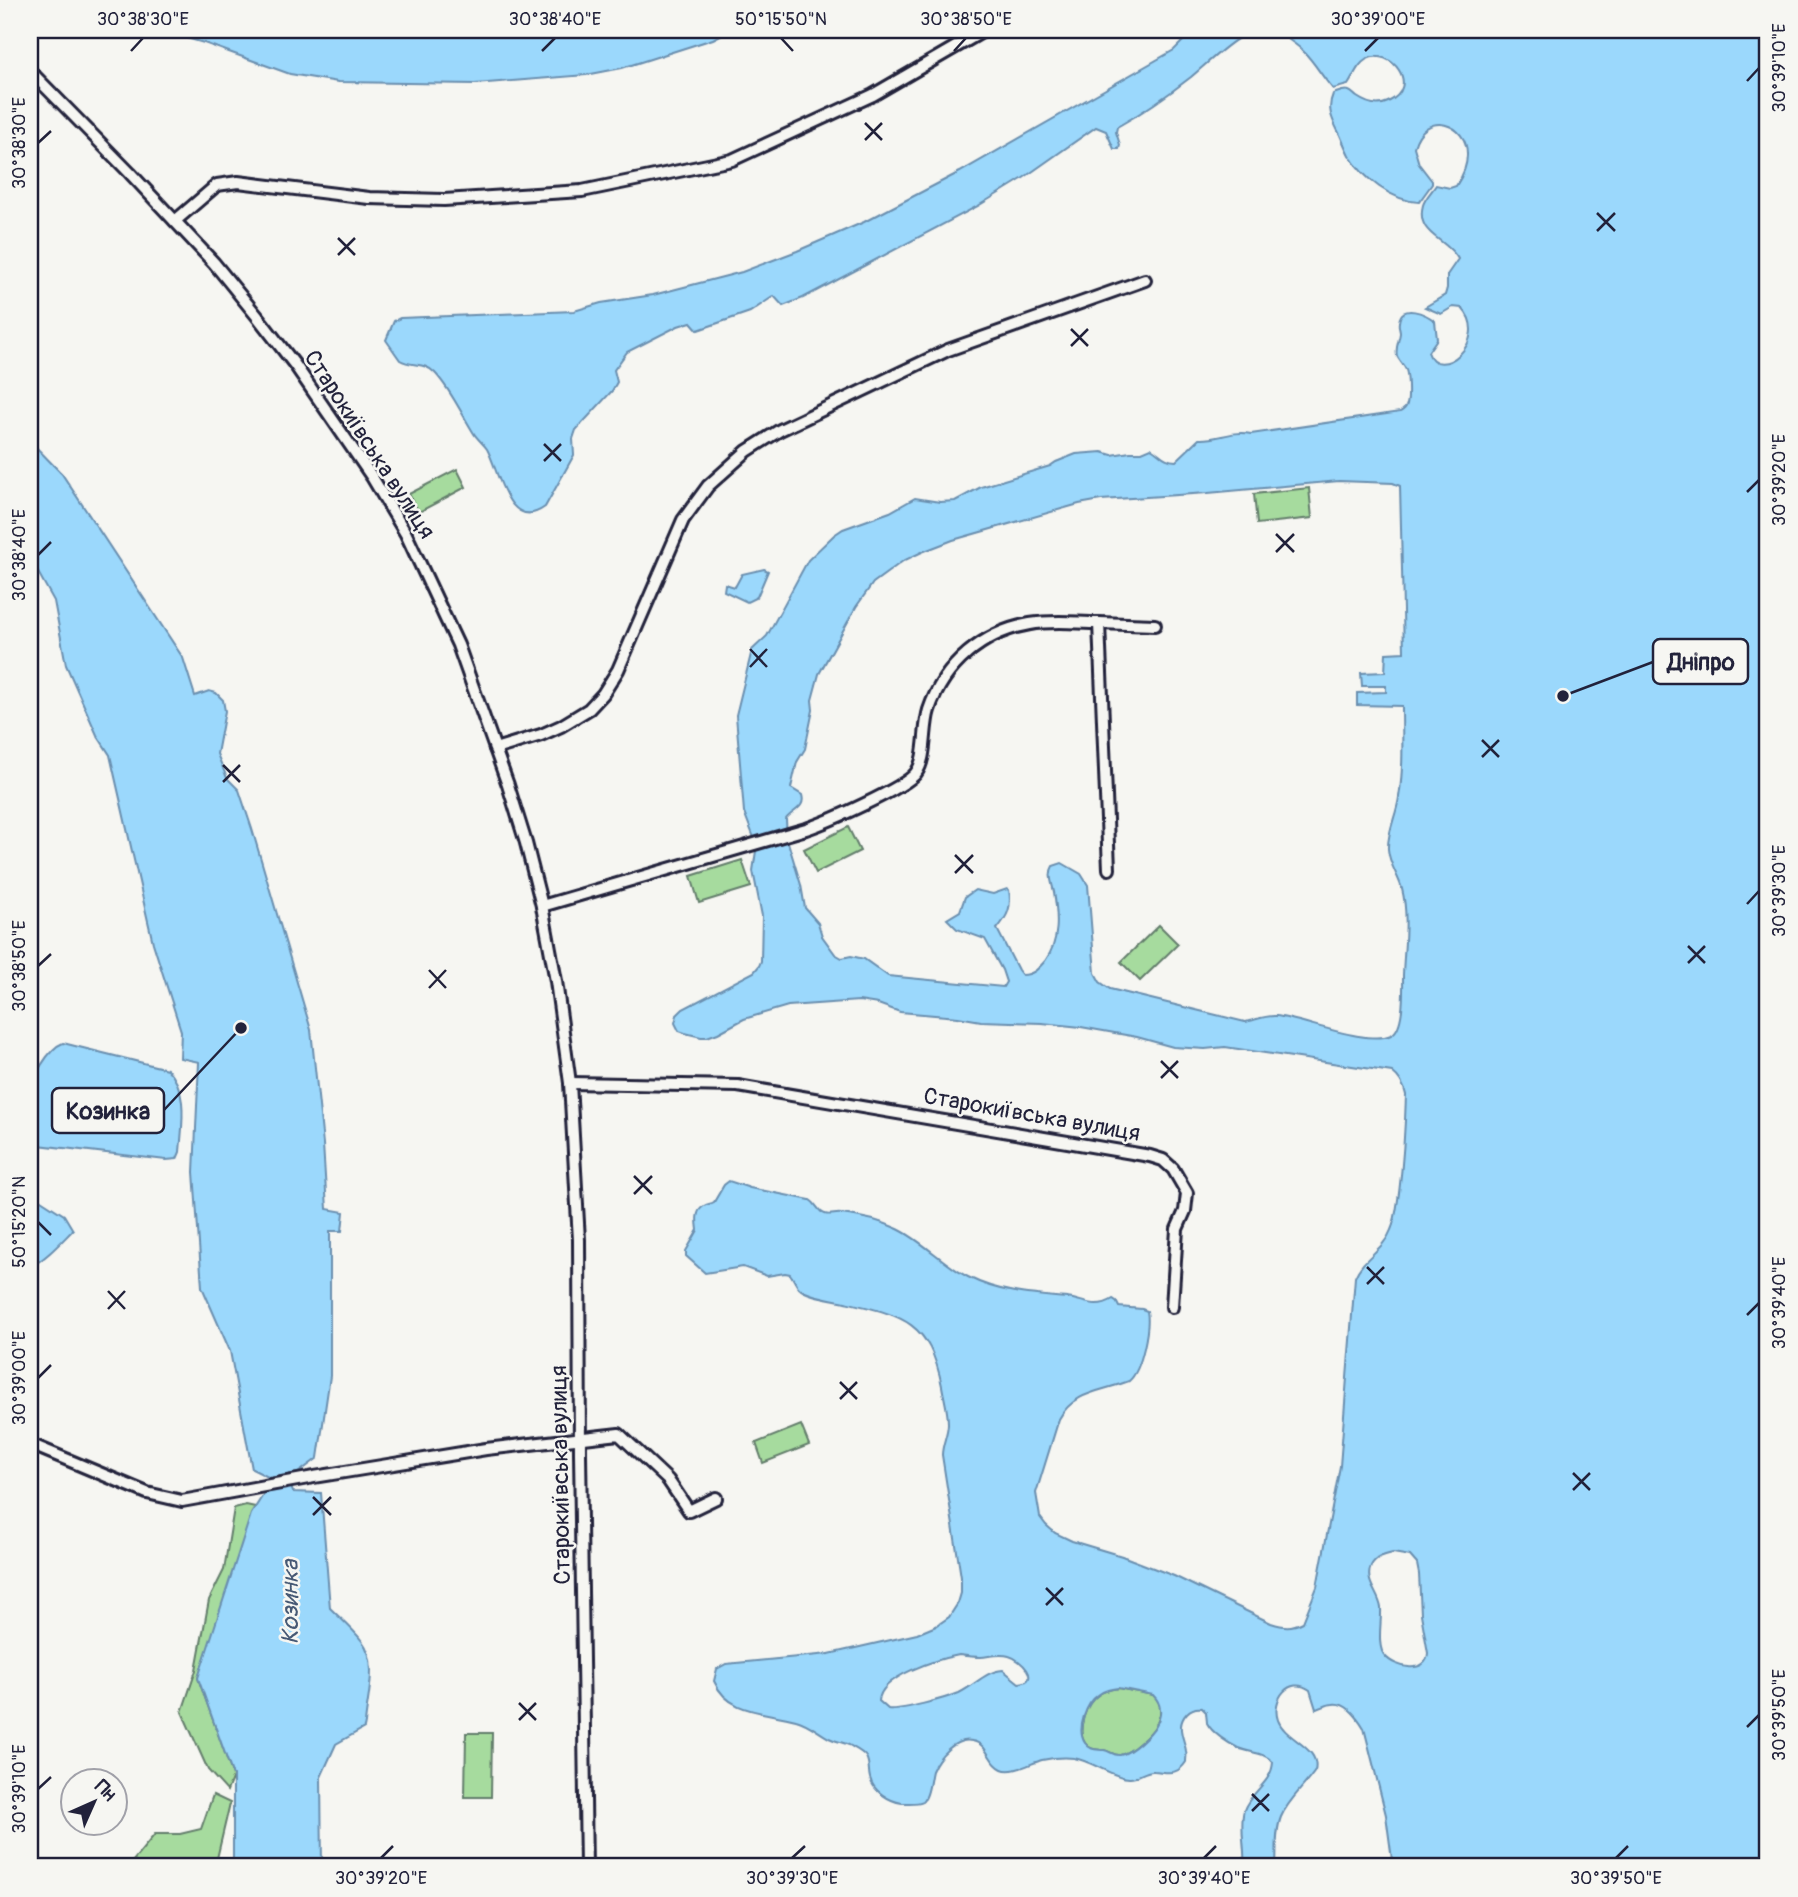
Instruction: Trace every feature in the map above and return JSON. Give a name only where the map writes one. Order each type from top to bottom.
[{"type":"street","points":[[175,221],[217,184],[225,182],[257,183],[369,198],[444,200],[582,191],[733,160],[873,95],[985,30]]},
{"type":"street","name":"Старокиївська вулиця","points":[[30,71],[214,263],[273,335],[372,477],[405,534],[458,645],[526,843],[542,906],[556,981],[570,1083],[579,1240],[586,1867]]},
{"type":"street","points":[[495,749],[561,726],[589,709],[603,694],[618,670],[683,520],[708,486],[747,451],[780,430],[937,354],[1144,279]]},
{"type":"street","points":[[542,906],[806,829],[904,783],[918,771],[933,699],[947,676],[957,662],[976,645],[1003,632],[1031,624],[1053,622],[1155,625]]},
{"type":"street","points":[[1099,623],[1109,869]]},
{"type":"street","name":"Старокиївська вулиця","points":[[570,1083],[738,1086],[1163,1160],[1173,1169],[1187,1193],[1185,1211],[1177,1229],[1172,1307]]},
{"type":"street","points":[[30,1444],[147,1493],[182,1501],[486,1449],[619,1434],[668,1480],[689,1511],[716,1498]]},
{"type":"green space","points":[[457,469],[466,487],[419,512],[409,494]]},
{"type":"green space","points":[[1309,488],[1312,518],[1257,524],[1254,494]]},
{"type":"green space","points":[[848,827],[860,851],[816,873],[804,849]]},
{"type":"green space","points":[[742,860],[751,887],[699,903],[691,876]]},
{"type":"green space","points":[[1159,925],[1178,944],[1140,981],[1121,962]]},
{"type":"green space","points":[[801,1425],[809,1445],[763,1463],[756,1443]]},
{"type":"green space","points":[[246,1505],[260,1508],[198,1678],[233,1776],[227,1791],[208,1770],[182,1712],[196,1670],[209,1600],[224,1570],[234,1508]]},
{"type":"green space","points":[[1118,1688],[1153,1695],[1158,1702],[1160,1713],[1156,1725],[1140,1743],[1130,1751],[1118,1755],[1089,1747],[1082,1738],[1082,1724],[1094,1699],[1103,1692]]},
{"type":"green space","points":[[466,1733],[492,1733],[491,1797],[465,1797]]},
{"type":"green space","points":[[213,1795],[230,1803],[215,1867],[128,1867],[155,1834],[180,1834],[201,1829]]},
{"type":"water","points":[[158,30],[730,30],[713,39],[622,68],[586,75],[475,84],[338,82],[290,74],[204,43]]},
{"type":"water","points":[[1194,30],[1252,30],[1164,97],[1117,127],[1119,149],[1114,149],[1106,131],[1096,127],[978,206],[803,298],[783,306],[774,296],[750,312],[698,330],[691,322],[678,326],[627,352],[614,370],[617,382],[612,391],[576,430],[573,439],[574,455],[545,507],[532,513],[522,512],[513,506],[500,483],[487,449],[441,380],[427,367],[400,360],[386,340],[394,321],[400,318],[574,311],[601,303],[653,295],[742,272],[797,251],[864,222],[960,172],[1174,50]]},
{"type":"water","points":[[1278,30],[1768,30],[1768,1867],[1393,1867],[1386,1815],[1364,1728],[1355,1715],[1343,1705],[1331,1704],[1316,1709],[1310,1690],[1302,1686],[1289,1688],[1284,1692],[1277,1705],[1278,1720],[1313,1756],[1315,1771],[1281,1817],[1277,1835],[1276,1867],[1244,1867],[1244,1810],[1269,1776],[1273,1762],[1261,1754],[1238,1748],[1221,1737],[1209,1727],[1206,1712],[1202,1708],[1192,1709],[1181,1722],[1186,1762],[1176,1771],[1150,1771],[1132,1778],[1123,1777],[1074,1758],[1042,1760],[1006,1770],[997,1766],[978,1743],[966,1741],[953,1745],[938,1760],[923,1801],[902,1803],[887,1798],[874,1787],[865,1755],[858,1750],[829,1738],[800,1721],[738,1706],[721,1692],[714,1681],[717,1669],[726,1664],[829,1654],[917,1634],[949,1617],[961,1593],[961,1577],[942,1455],[948,1427],[947,1414],[937,1364],[930,1347],[911,1325],[898,1318],[802,1291],[790,1274],[767,1276],[743,1267],[705,1273],[686,1256],[686,1251],[698,1230],[699,1211],[714,1202],[729,1181],[810,1200],[827,1215],[855,1216],[891,1226],[916,1240],[959,1272],[992,1287],[1095,1304],[1113,1299],[1119,1307],[1147,1311],[1144,1348],[1134,1375],[1129,1381],[1080,1398],[1065,1410],[1059,1419],[1036,1493],[1040,1517],[1055,1533],[1072,1541],[1174,1576],[1271,1623],[1291,1626],[1303,1622],[1317,1587],[1340,1466],[1355,1277],[1363,1264],[1388,1237],[1397,1207],[1406,1095],[1395,1074],[1225,1047],[1173,1047],[1137,1037],[1081,1027],[981,1021],[900,1012],[859,1001],[788,1006],[744,1019],[707,1037],[679,1031],[675,1023],[677,1015],[683,1009],[754,972],[761,961],[762,916],[753,871],[756,843],[744,812],[736,715],[752,650],[767,636],[808,560],[834,535],[843,529],[890,512],[915,498],[940,502],[955,501],[981,487],[1050,466],[1076,454],[1102,452],[1112,455],[1142,452],[1151,448],[1165,458],[1176,461],[1199,439],[1400,412],[1406,407],[1408,397],[1407,373],[1397,353],[1399,322],[1404,312],[1414,311],[1435,321],[1437,339],[1428,352],[1434,360],[1442,363],[1451,360],[1467,345],[1471,333],[1470,321],[1462,308],[1453,307],[1441,314],[1425,307],[1445,295],[1447,275],[1458,259],[1428,230],[1422,215],[1424,202],[1436,185],[1450,188],[1456,186],[1462,175],[1467,155],[1461,135],[1454,128],[1445,125],[1436,124],[1427,128],[1419,135],[1414,147],[1419,164],[1432,184],[1419,202],[1389,193],[1370,180],[1355,164],[1333,120],[1330,105],[1333,94],[1345,90],[1372,104],[1388,102],[1398,95],[1402,87],[1399,70],[1385,58],[1367,59],[1358,67],[1348,85],[1333,89],[1304,52]],"holes":[[[1339,481],[1393,483],[1400,486],[1404,652],[1386,653],[1385,672],[1361,673],[1362,686],[1386,686],[1386,692],[1357,693],[1357,705],[1402,706],[1401,786],[1388,843],[1392,865],[1402,889],[1406,932],[1402,1008],[1396,1031],[1391,1035],[1367,1037],[1276,1016],[1245,1022],[1110,989],[1100,982],[1095,973],[1088,885],[1081,874],[1062,863],[1053,866],[1051,872],[1057,919],[1053,945],[1045,961],[1032,973],[1022,975],[1018,970],[997,929],[1008,911],[1009,890],[993,894],[975,890],[965,897],[960,911],[947,919],[957,929],[985,939],[1002,970],[1006,982],[1003,987],[888,976],[864,959],[851,956],[842,958],[835,954],[822,936],[818,923],[805,908],[787,839],[786,819],[803,799],[802,795],[791,788],[797,762],[805,749],[813,710],[812,700],[819,674],[856,607],[873,583],[903,561],[953,540],[1079,504],[1101,500]],[[1393,1553],[1410,1556],[1417,1564],[1421,1614],[1428,1653],[1426,1660],[1417,1667],[1396,1664],[1382,1652],[1381,1608],[1369,1577],[1371,1566],[1380,1557]],[[1009,1656],[1024,1665],[1029,1678],[1019,1683],[1003,1670],[986,1676],[959,1693],[924,1704],[888,1709],[879,1701],[882,1692],[899,1677],[950,1657]],[[1118,1688],[1153,1695],[1160,1710],[1158,1721],[1150,1733],[1135,1747],[1120,1755],[1089,1747],[1082,1738],[1082,1724],[1090,1704],[1108,1690]]]},
{"type":"water","points":[[30,441],[62,474],[183,658],[195,696],[209,691],[216,693],[223,700],[225,711],[217,754],[227,778],[239,790],[311,1030],[327,1209],[344,1212],[342,1231],[330,1231],[330,1376],[318,1458],[298,1473],[270,1478],[252,1469],[230,1351],[202,1287],[194,1172],[199,1062],[180,1058],[181,1031],[153,943],[110,755],[97,735],[66,665],[54,601],[30,558]]},
{"type":"water","points":[[764,569],[768,571],[757,597],[747,602],[724,591],[725,584],[735,587],[742,574]]},
{"type":"water","points":[[63,1043],[167,1069],[179,1087],[181,1097],[182,1131],[177,1159],[166,1160],[30,1144],[31,1087],[47,1057]]},
{"type":"water","points":[[30,1193],[64,1215],[73,1230],[30,1267]]},
{"type":"water","points":[[291,1487],[293,1492],[321,1493],[330,1608],[362,1641],[370,1659],[371,1680],[365,1723],[364,1728],[336,1744],[321,1777],[322,1867],[233,1867],[233,1776],[198,1678],[251,1514],[265,1492]]},
{"type":"place","name":"Дніпро","points":[[1563,696]]},
{"type":"place","name":"Козинка","points":[[241,1028]]}]
